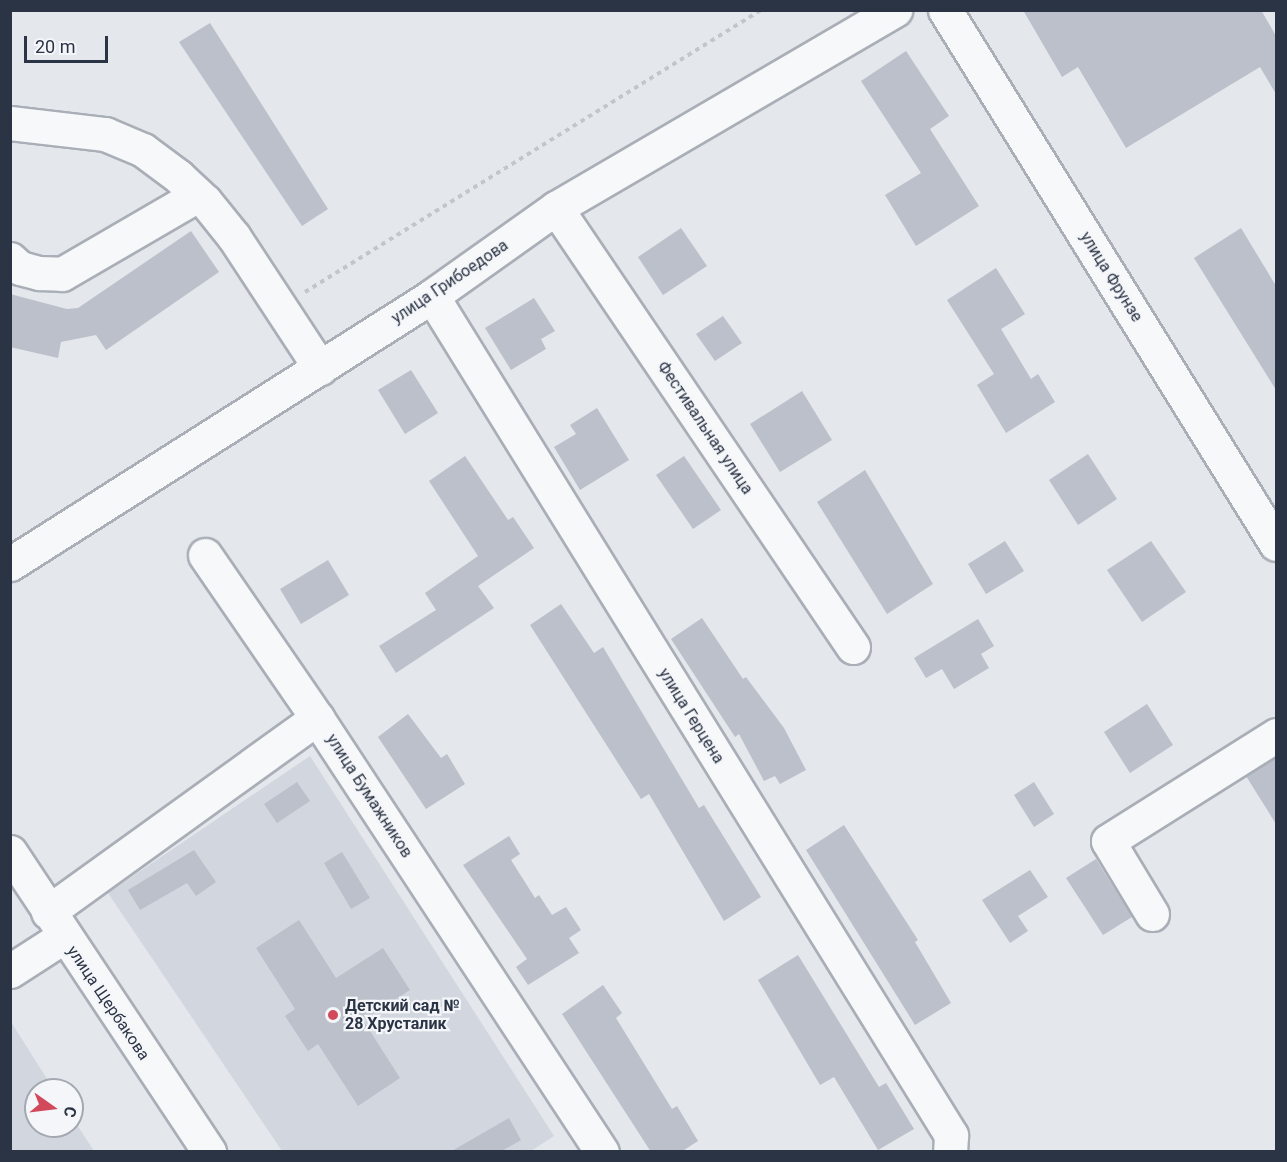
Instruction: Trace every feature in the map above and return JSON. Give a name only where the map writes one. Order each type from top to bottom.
[{"type":"street","name":"улица Грибоедова","points":[[10,564],[432,296],[556,208],[895,10]]},
{"type":"street","name":"улица Фрунзе","points":[[945,10],[1276,544]]},
{"type":"street","points":[[10,123],[105,134],[143,150],[198,195],[234,237],[320,368]]},
{"type":"street","points":[[10,259],[29,270],[62,274],[198,195]]},
{"type":"street","name":"Фестивальная улица","points":[[556,208],[853,647]]},
{"type":"street","name":"улица Герцена","points":[[432,296],[950,1143]]},
{"type":"street","points":[[205,555],[317,718]]},
{"type":"street","name":"улица Бумажников","points":[[10,971],[56,924],[317,718],[602,1152]]},
{"type":"street","points":[[1152,914],[1108,842],[1276,735]]},
{"type":"street","name":"улица Щербакова","points":[[10,852],[209,1152]]},
{"type":"path","points":[[279,308],[761,10]]},
{"type":"shaded area","name":"Детский сад № 28 Хрусталик","points":[[310,756],[554,1136],[531,1151],[282,1151],[108,893]]},
{"type":"shaded area","points":[[11,1022],[46,1078],[24,1078],[24,1138],[84,1138],[84,1136],[94,1151],[11,1151]]},
{"type":"building","points":[[1023,10],[1261,10],[1276,36],[1276,94],[1260,67],[1126,148],[1078,67],[1062,77]]},
{"type":"building","points":[[210,23],[328,209],[302,226],[179,42]]},
{"type":"building","points":[[906,51],[949,116],[930,129],[979,206],[916,246],[885,195],[921,173],[861,81]]},
{"type":"building","points":[[681,228],[707,266],[663,295],[638,257]]},
{"type":"building","points":[[1241,228],[1276,286],[1276,390],[1194,258]]},
{"type":"building","points":[[191,231],[219,272],[106,350],[96,335],[61,342],[58,358],[10,347],[10,294],[67,309],[78,308]]},
{"type":"building","points":[[996,268],[1025,314],[1001,329],[1031,379],[1038,374],[1055,402],[1006,433],[977,385],[994,374],[947,300]]},
{"type":"building","points":[[534,298],[555,331],[541,339],[546,349],[511,370],[485,328]]},
{"type":"building","points":[[723,316],[742,343],[715,361],[696,334]]},
{"type":"building","points":[[411,370],[438,413],[405,434],[378,390]]},
{"type":"building","points":[[802,391],[832,440],[780,472],[750,424]]},
{"type":"building","points":[[597,408],[629,460],[580,490],[554,447],[576,434],[570,425]]},
{"type":"building","points":[[1088,454],[1117,499],[1078,525],[1049,480]]},
{"type":"building","points":[[465,456],[508,520],[513,517],[534,548],[478,586],[494,608],[396,673],[379,646],[436,610],[425,593],[478,556],[429,481]]},
{"type":"building","points":[[684,456],[721,510],[693,529],[656,475]]},
{"type":"building","points":[[865,470],[933,584],[887,614],[817,502]]},
{"type":"building","points":[[1005,541],[1024,571],[986,594],[968,564]]},
{"type":"building","points":[[1151,541],[1186,592],[1142,622],[1107,570]]},
{"type":"building","points":[[328,560],[349,595],[301,624],[280,589]]},
{"type":"building","points":[[561,604],[594,653],[603,647],[699,808],[704,805],[761,897],[724,921],[649,794],[641,799],[530,625]]},
{"type":"building","points":[[702,618],[743,679],[746,677],[784,728],[806,770],[780,784],[775,776],[764,781],[739,734],[735,737],[671,639]]},
{"type":"building","points":[[978,619],[994,646],[981,654],[989,668],[954,689],[942,669],[926,678],[914,658]]},
{"type":"building","points":[[1147,704],[1173,745],[1130,773],[1104,732]]},
{"type":"building","points":[[408,714],[441,758],[447,754],[465,784],[426,809],[378,737]]},
{"type":"building","points":[[1276,757],[1276,824],[1246,776]]},
{"type":"building","points":[[297,782],[310,801],[277,823],[264,804]]},
{"type":"building","points":[[1034,782],[1054,814],[1034,827],[1014,795]]},
{"type":"building","points":[[844,825],[918,940],[915,942],[951,1003],[915,1025],[806,850]]},
{"type":"building","points":[[509,836],[520,854],[511,860],[535,898],[539,895],[552,915],[566,907],[581,930],[569,938],[579,953],[528,985],[516,967],[527,959],[463,865]]},
{"type":"building","points":[[194,850],[216,882],[196,896],[187,883],[140,910],[128,890]]},
{"type":"building","points":[[342,852],[370,898],[351,909],[324,863]]},
{"type":"building","points":[[1096,859],[1132,917],[1103,935],[1066,878]]},
{"type":"building","points":[[1030,870],[1048,897],[1018,916],[1028,931],[1010,943],[982,900]]},
{"type":"building","points":[[299,920],[336,978],[383,948],[410,990],[363,1020],[400,1078],[358,1106],[318,1044],[308,1051],[285,1016],[295,1009],[256,948]]},
{"type":"building","points":[[798,955],[879,1087],[886,1083],[914,1129],[878,1150],[834,1077],[820,1085],[758,980]]},
{"type":"building","points":[[603,985],[622,1013],[616,1018],[672,1109],[677,1106],[698,1141],[681,1152],[651,1152],[562,1014]]},
{"type":"building","points":[[509,1118],[521,1140],[500,1152],[450,1152]]},
{"type":"place","name":"Детский сад № 28 Хрусталик","points":[[333,1015]]}]
